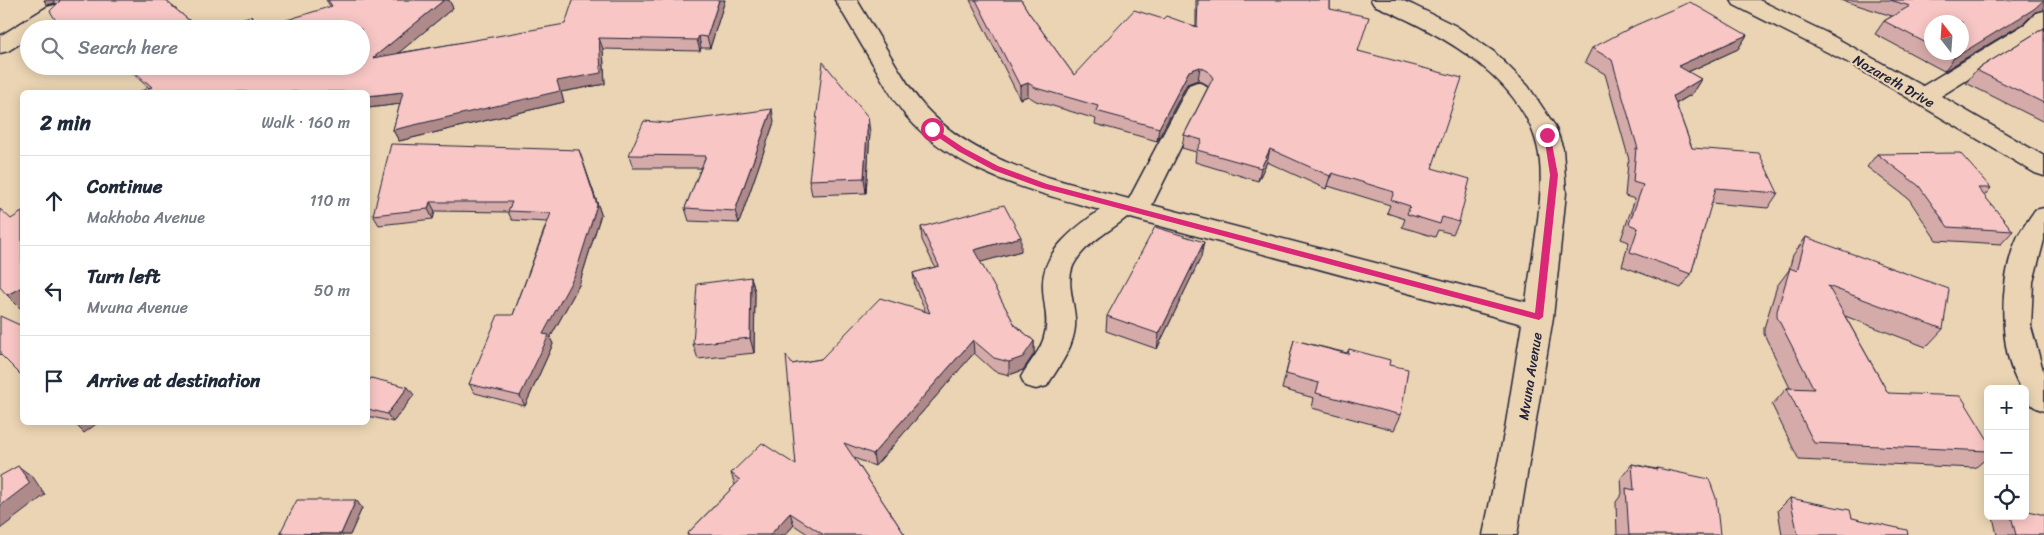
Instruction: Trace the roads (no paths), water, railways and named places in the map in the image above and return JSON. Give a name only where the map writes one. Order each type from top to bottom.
[{"type":"street","points":[[846,0],[914,110],[932,129],[961,150],[996,168],[1045,186],[1539,317]]},
{"type":"street","name":"Mvuna Avenue","points":[[1382,0],[1429,19],[1476,47],[1522,93],[1547,135],[1554,175],[1539,317],[1519,442],[1500,535]]},
{"type":"street","name":"Nazareth Drive","points":[[1742,0],[1783,19],[1923,96],[2044,166]]},
{"type":"street","points":[[42,20],[55,12]]},
{"type":"street","points":[[1923,96],[2033,29],[2044,18]]},
{"type":"street","points":[[0,46],[20,34]]},
{"type":"street","points":[[1036,377],[1056,348],[1061,325],[1057,289],[1060,266],[1073,247],[1129,208],[1197,90]]},
{"type":"street","points":[[2044,217],[2031,238],[2019,282],[2017,327],[2028,374],[2044,399]]}]
